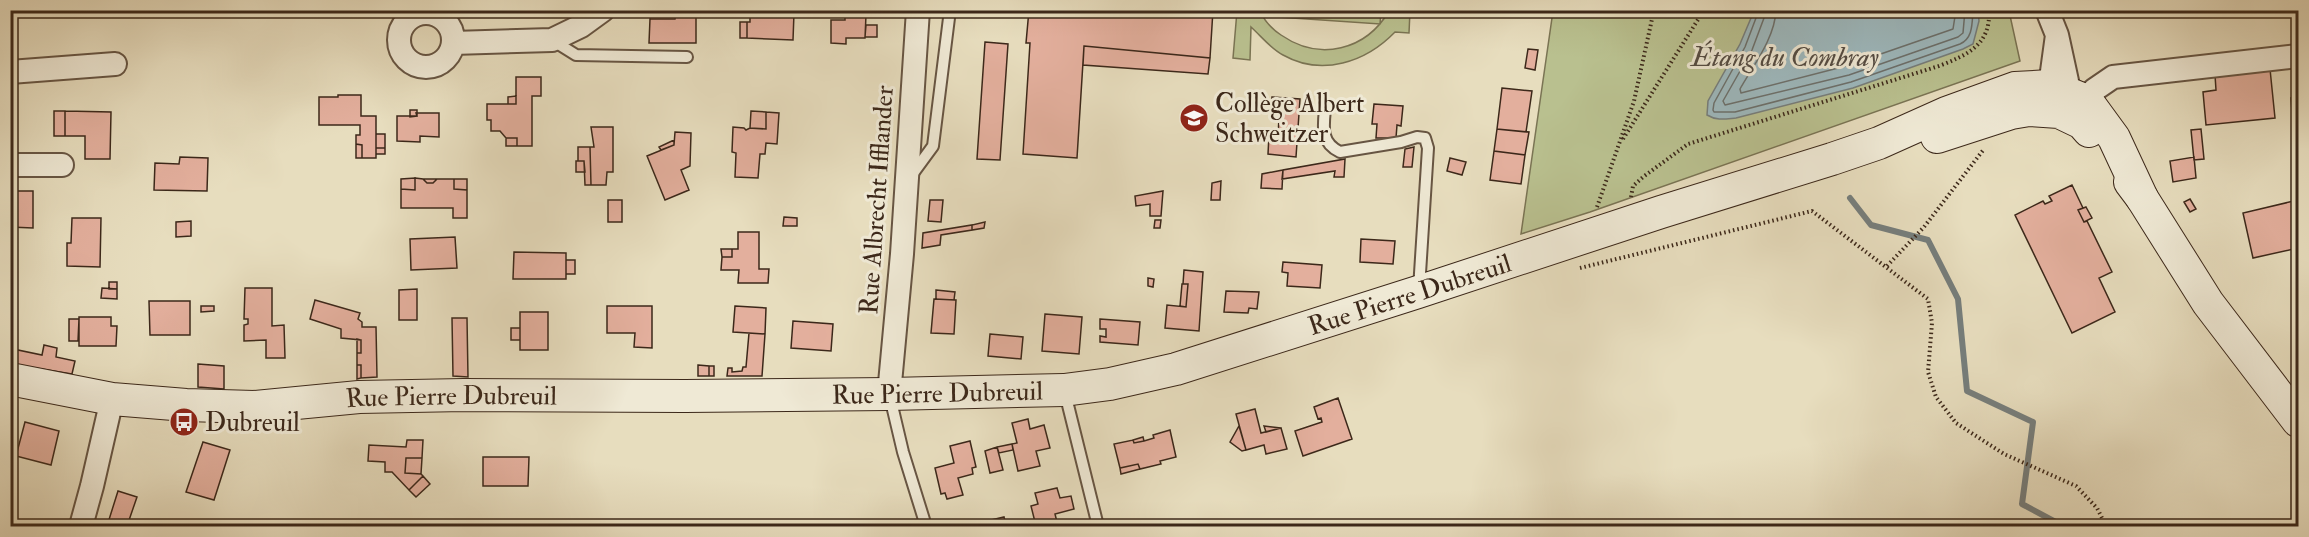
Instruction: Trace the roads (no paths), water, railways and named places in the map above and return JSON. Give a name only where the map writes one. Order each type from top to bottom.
[{"type":"street","points":[[453,43],[552,40],[581,26],[603,10]]},
{"type":"street","name":"Rue Albrecht Ifflander","points":[[889,394],[907,181],[918,10]]},
{"type":"street","points":[[2047,10],[2057,35],[2070,103],[2142,198],[2208,303],[2298,421]]},
{"type":"street","points":[[2070,103],[2113,77],[2298,56]]},
{"type":"street","points":[[10,72],[115,64]]},
{"type":"street","name":"Rue Pierre Dubreuil","points":[[10,379],[112,399],[186,405],[254,406],[359,397],[464,394],[685,396],[889,394],[1064,390],[1110,384],[1166,372],[1832,159],[1879,143],[2015,88],[2070,103]]},
{"type":"street","name":"Rue Pierre Dubreuil","points":[[1832,159],[1881,151],[1949,133],[2011,113],[2070,103]]},
{"type":"street","points":[[10,165],[62,165]]},
{"type":"street","points":[[81,526],[112,399]]},
{"type":"lane","points":[[907,181],[933,146],[950,10]]},
{"type":"lane","points":[[552,40],[576,55],[687,57]]},
{"type":"lane","points":[[1325,109],[1323,129],[1325,139],[1332,148],[1340,152],[1401,142],[1417,137],[1425,138],[1428,148],[1418,292]]},
{"type":"lane","points":[[1064,390],[1098,526]]},
{"type":"lane","points":[[889,394],[903,452],[926,526]]},
{"type":"water","name":"Étang du Combray","points":[[1978,10],[1979,21],[1973,44],[1963,49],[1853,88],[1736,118],[1711,117],[1707,115],[1708,101],[1740,44],[1754,11]]},
{"type":"waterway","points":[[1850,198],[1871,225],[1928,240],[1958,299],[1967,391],[2033,422],[2022,504],[2063,526]]},
{"type":"place","name":"Collège Albert Schweitzer","points":[[1194,118]]},
{"type":"place","name":"Dubreuil","points":[[184,422]]}]
